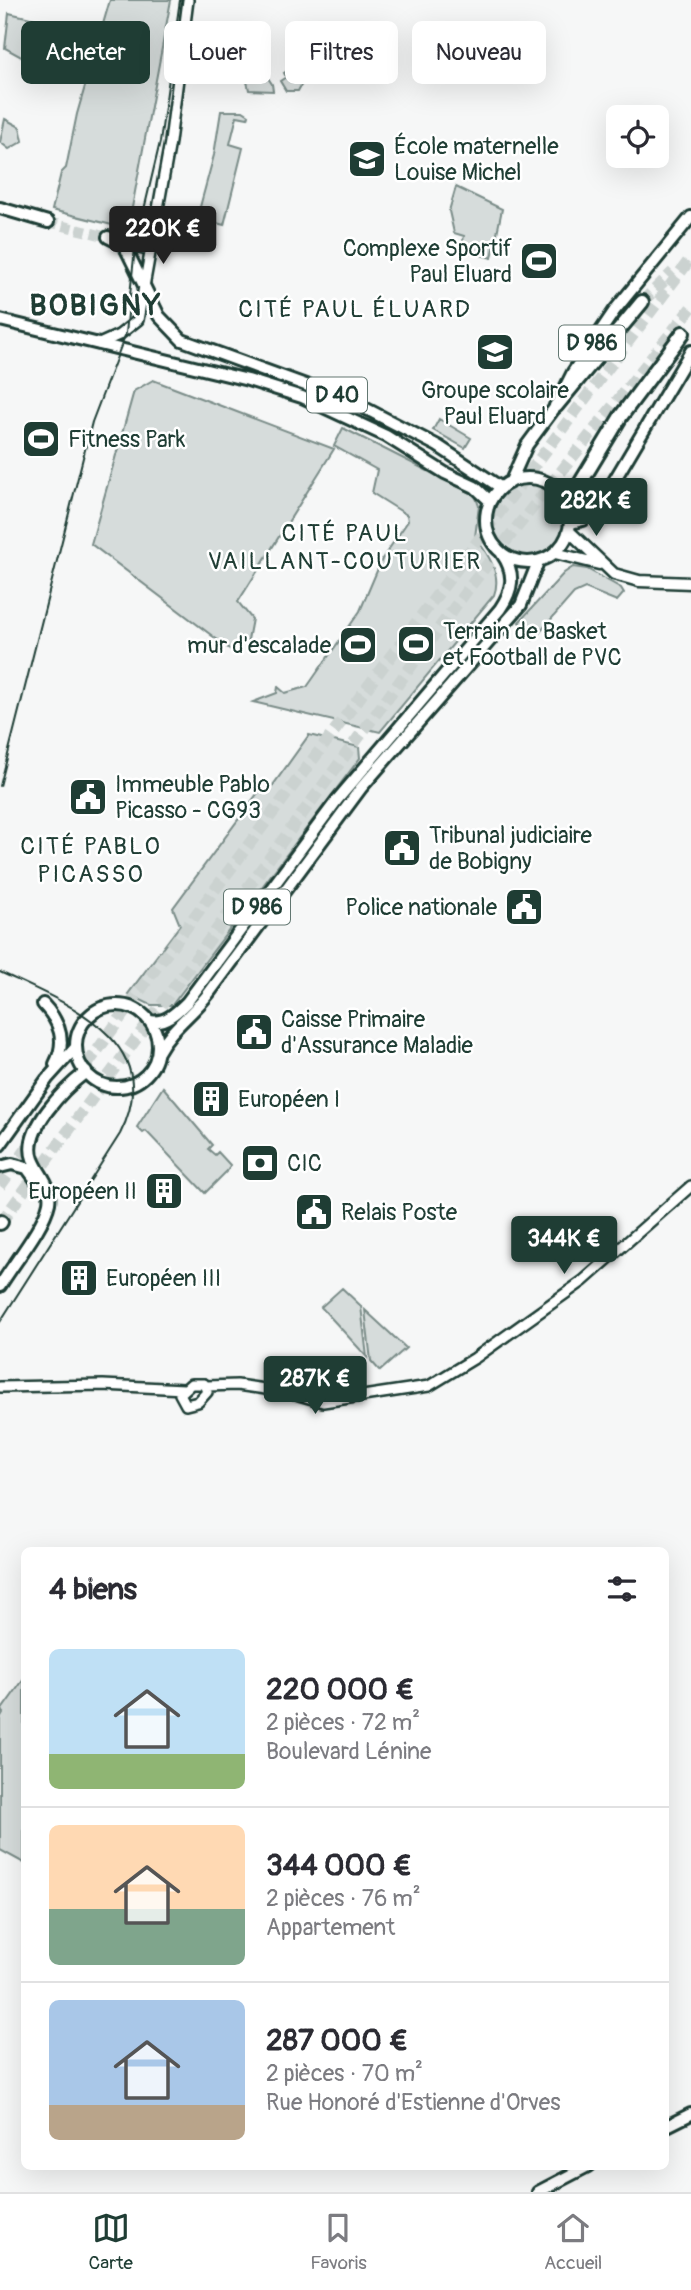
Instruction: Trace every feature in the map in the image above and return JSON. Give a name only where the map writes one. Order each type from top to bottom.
[{"type":"highway","points":[[556,406],[642,302]]},
{"type":"highway","points":[[566,499],[575,492],[621,416],[683,333]]},
{"type":"main road","points":[[0,208],[48,222]]},
{"type":"main road","name":"D 986","points":[[511,481],[527,445],[556,406],[573,372],[615,310],[691,217]]},
{"type":"main road","points":[[108,237],[124,245],[145,286]]},
{"type":"main road","name":"D 40","points":[[145,286],[161,320],[181,340],[355,403],[438,446],[500,487]]},
{"type":"main road","name":"D 40","points":[[0,320],[248,380],[313,402],[386,436],[445,473],[475,487],[490,500]]},
{"type":"main road","points":[[601,565],[570,528],[566,499],[548,482],[523,478],[511,481],[500,487],[490,500],[486,524],[489,536],[502,554],[520,562],[538,562],[555,553],[570,528],[583,520],[605,496],[691,351]]},
{"type":"main road","points":[[555,553],[601,565],[630,580],[691,583]]},
{"type":"main road","name":"D 986","points":[[149,1021],[157,1022],[168,1017],[187,1002],[337,800],[500,609],[510,592],[512,578],[502,554]]},
{"type":"main road","name":"D 986","points":[[158,1052],[170,1032],[192,1015],[209,993],[361,788],[521,605],[538,562]]},
{"type":"main road","points":[[43,1004],[57,1020],[62,1038],[59,1057],[47,1079]]},
{"type":"main road","points":[[0,1145],[47,1079],[76,1046],[83,1023],[93,1012],[106,1006],[132,1007],[149,1021],[158,1038],[158,1052],[148,1073],[130,1084],[106,1085],[86,1072],[79,1060],[76,1046]]},
{"type":"main road","points":[[0,1286],[47,1211],[50,1199],[45,1179],[33,1157],[34,1132],[66,1087],[86,1072]]},
{"type":"main road","points":[[0,1167],[12,1164],[27,1168],[42,1190],[41,1206],[28,1229],[27,1242]]},
{"type":"main road","points":[[669,2125],[691,2114]]},
{"type":"main road","points":[[538,2192],[580,2170]]},
{"type":"street","points":[[99,344],[119,335],[138,320],[170,142],[188,0]]},
{"type":"street","points":[[124,245],[141,249],[153,241]]},
{"type":"street","points":[[182,1391],[183,1403],[190,1405],[198,1402],[207,1389],[221,1386],[237,1385],[295,1394],[323,1402],[410,1391],[429,1386],[583,1280],[691,1186]]},
{"type":"street","points":[[0,1387],[160,1386],[182,1391],[196,1382],[207,1389]]},
{"type":"shaded area","points":[[110,0],[171,0],[167,21],[164,21],[164,37],[128,229],[52,210],[61,173],[66,168],[86,84],[150,84],[150,21],[104,21]]},
{"type":"shaded area","points":[[9,13],[35,19],[21,21],[21,57],[5,48]]},
{"type":"shaded area","points":[[285,78],[285,84],[302,84],[298,91],[286,91],[280,81]]},
{"type":"shaded area","points":[[271,82],[273,91],[249,90],[248,84]]},
{"type":"shaded area","points":[[221,111],[243,111],[249,115],[248,118],[237,116],[230,144],[243,148],[224,225],[197,218],[214,155]]},
{"type":"shaded area","points":[[5,119],[20,127],[23,141],[9,149],[0,142]]},
{"type":"shaded area","points":[[456,187],[502,209],[492,258],[461,250],[464,236],[454,233],[449,211]]},
{"type":"shaded area","points":[[153,380],[334,449],[238,602],[252,619],[248,640],[231,650],[91,544],[134,391]]},
{"type":"shaded area","points":[[439,419],[471,438],[465,448],[433,430]]},
{"type":"shaded area","points":[[343,428],[475,495],[479,506],[475,537],[489,557],[496,579],[494,595],[380,732],[253,702],[277,693],[278,687],[285,693],[307,687],[360,611],[382,559],[408,521],[407,515],[372,493],[377,470],[334,446]]},
{"type":"shaded area","points":[[529,484],[543,487],[555,494],[562,506],[565,520],[562,534],[555,546],[543,553],[529,556],[515,553],[503,546],[496,534],[493,520],[496,506],[503,494],[515,487]]},
{"type":"shaded area","points":[[573,567],[587,569],[621,588],[624,593],[617,601],[585,588],[574,593],[533,640],[519,622],[564,573]]},
{"type":"shaded area","points":[[309,735],[359,747],[360,758],[172,1005],[151,1005],[128,994],[180,925],[173,908],[260,790],[268,792]]},
{"type":"shaded area","points":[[163,1087],[212,1145],[208,1149],[215,1155],[218,1152],[230,1165],[205,1193],[146,1131],[143,1133],[137,1127]]},
{"type":"shaded area","points":[[342,1288],[361,1306],[367,1357],[321,1307]]},
{"type":"shaded area","points":[[365,1310],[406,1348],[380,1371],[371,1361]]},
{"type":"shaded area","points":[[21,1683],[21,1861],[0,1850],[1,1711]]},
{"type":"tunnel","points":[[48,222],[108,237]]},
{"type":"tunnel","points":[[77,1079],[161,961],[691,258]]},
{"type":"tunnel","points":[[642,302],[673,272]]},
{"type":"tunnel","points":[[1,1222],[471,585],[691,308]]},
{"type":"tunnel","points":[[0,1186],[36,1136]]},
{"type":"tram line","points":[[0,786],[92,422],[126,333],[135,248],[160,142],[180,0]]},
{"type":"tram line","points":[[0,972],[53,997],[102,1029],[120,1050],[131,1073],[131,1101],[120,1134],[0,1322]]},
{"type":"place","name":"École maternelle Louise Michel","points":[[367,159]]},
{"type":"place","name":"Complexe Sportif Paul Eluard","points":[[539,261]]},
{"type":"place","name":"Groupe scolaire Paul Eluard","points":[[495,352]]},
{"type":"place","name":"Fitness Park","points":[[41,439]]},
{"type":"place","name":"Terrain de Basket et Football de PVC","points":[[416,644]]},
{"type":"place","name":"mur d'escalade","points":[[358,645]]},
{"type":"place","name":"Immeuble Pablo Picasso - CG93","points":[[88,797]]},
{"type":"place","name":"Tribunal judiciaire de Bobigny","points":[[402,848]]},
{"type":"place","name":"Police nationale","points":[[524,907]]},
{"type":"place","name":"Caisse Primaire d'Assurance Maladie","points":[[254,1032]]},
{"type":"place","name":"Européen I","points":[[211,1099]]},
{"type":"place","name":"CIC","points":[[260,1163]]},
{"type":"place","name":"Européen II","points":[[164,1191]]},
{"type":"place","name":"Relais Poste","points":[[314,1212]]},
{"type":"place","name":"Européen III","points":[[79,1278]]},
{"type":"district","name":"BOBIGNY","points":[[96,305]]},
{"type":"district","name":"CITÉ PAUL ÉLUARD","points":[[355,309]]},
{"type":"district","name":"CITÉ PAUL VAILLANT-COUTURIER","points":[[345,547]]},
{"type":"district","name":"CITÉ PABLO PICASSO","points":[[91,860]]}]
